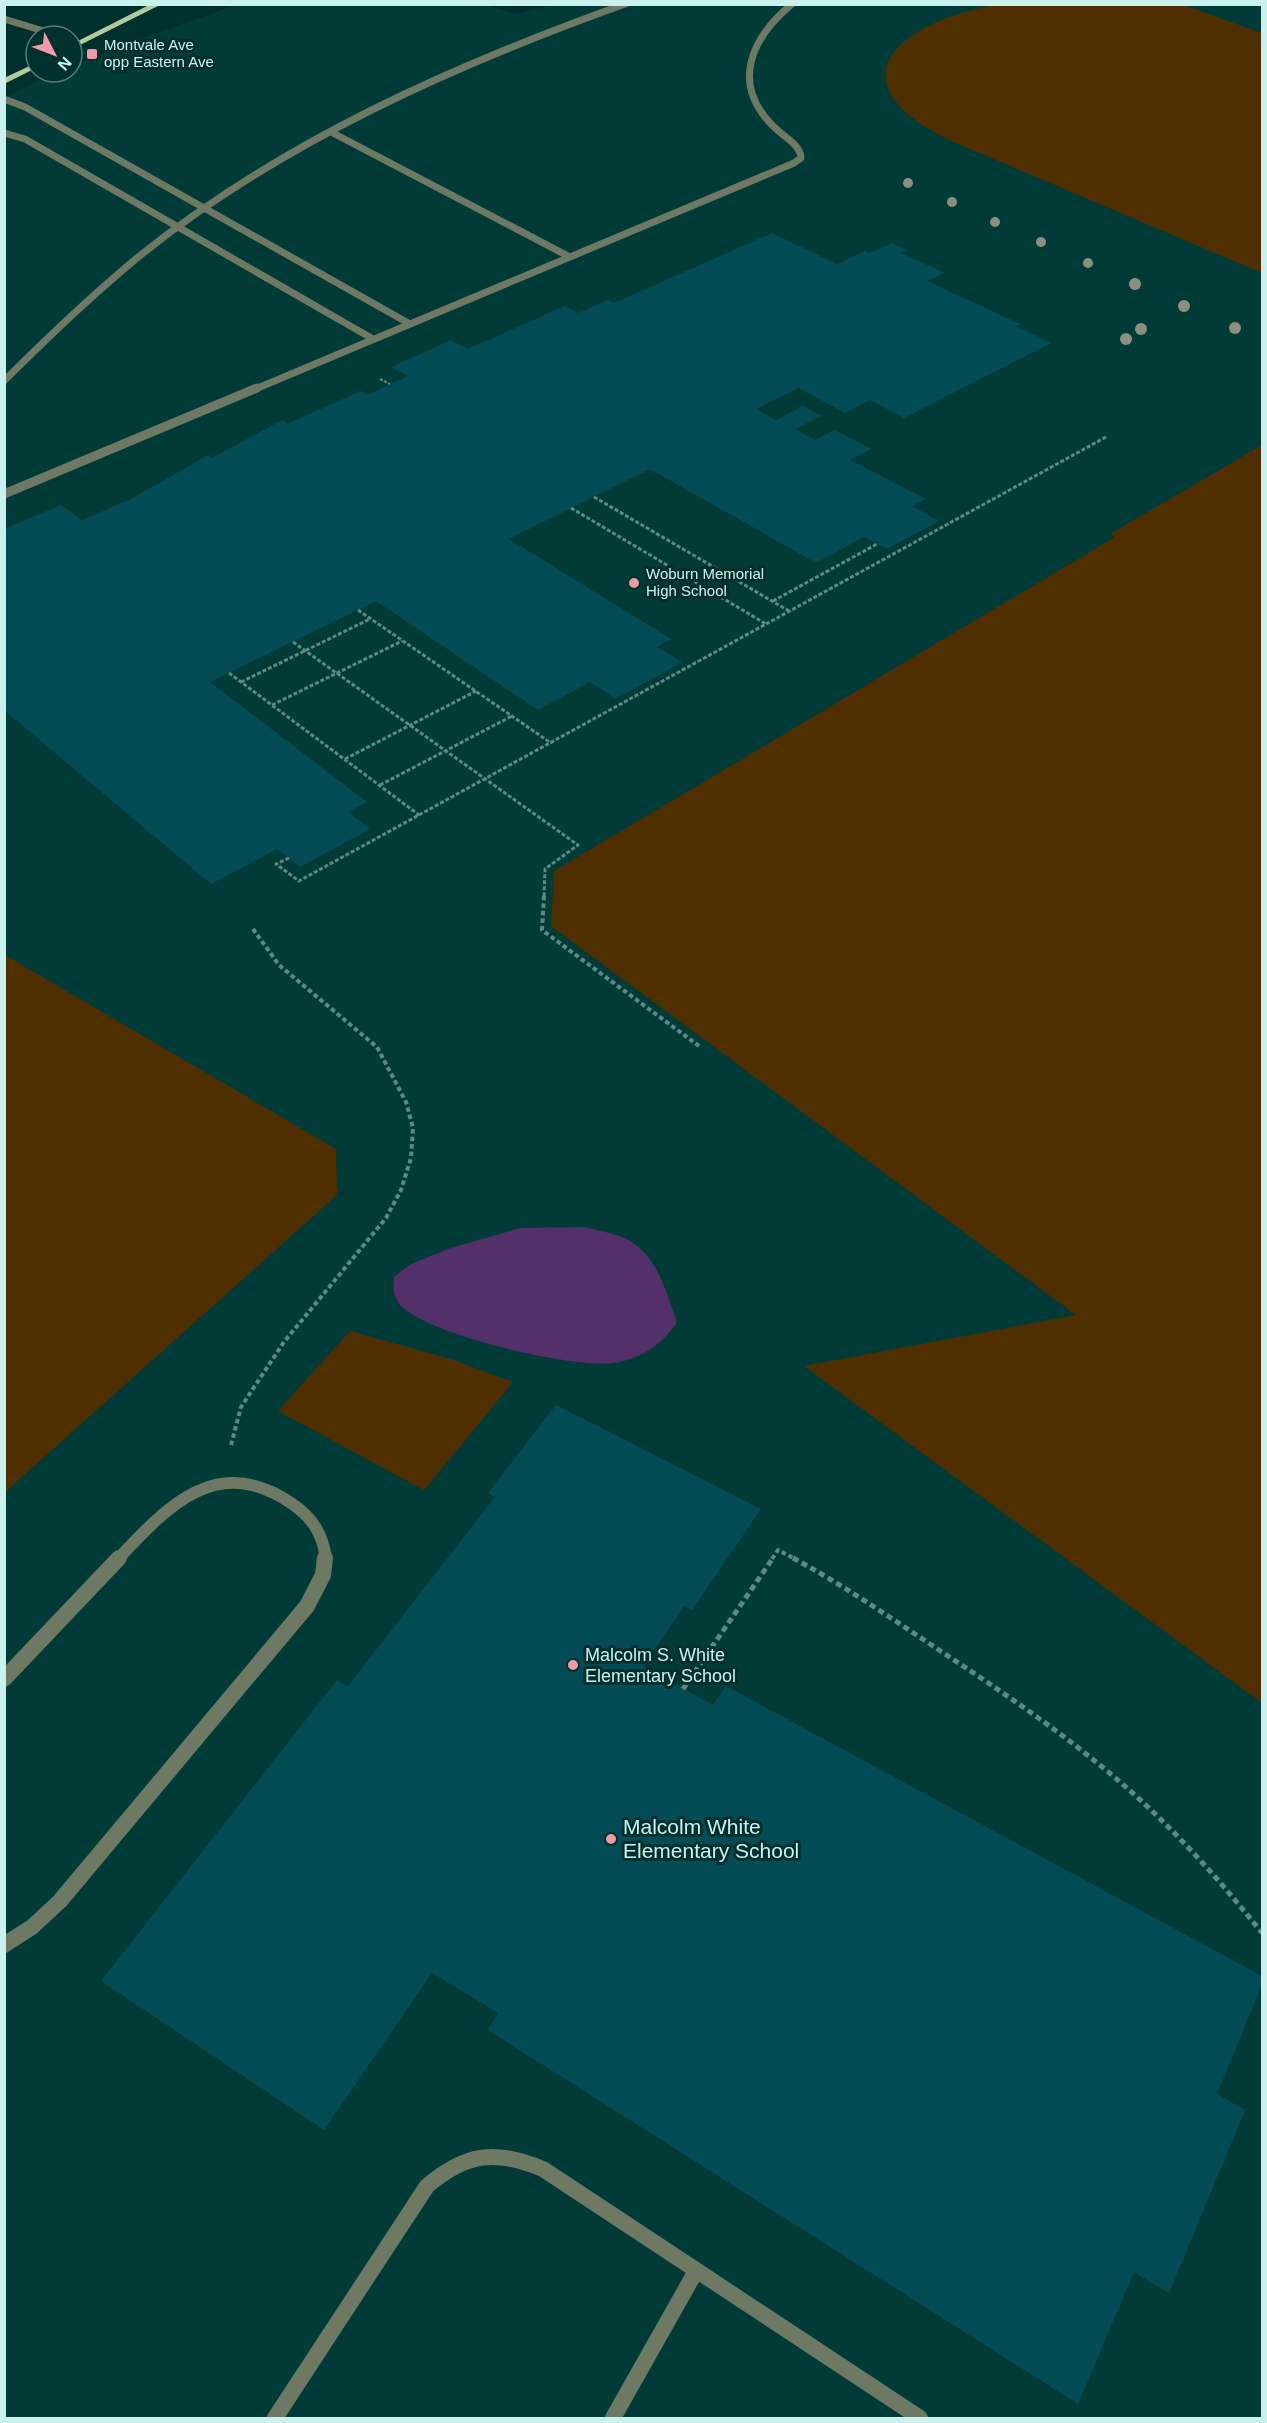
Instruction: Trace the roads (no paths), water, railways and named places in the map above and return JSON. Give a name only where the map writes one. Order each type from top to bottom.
[{"type":"main road","points":[[84,41],[158,4]]},
{"type":"main road","points":[[4,82],[24,71]]},
{"type":"street","points":[[4,381],[71,315],[123,269],[204,208],[332,132],[407,92],[526,40],[625,4]]},
{"type":"street","points":[[4,494],[801,158],[800,150],[779,133],[760,109],[752,93],[749,78],[749,63],[757,41],[773,21],[792,4]]},
{"type":"street","points":[[4,19],[24,25]]},
{"type":"street","points":[[4,99],[25,107],[410,324]]},
{"type":"street","points":[[332,132],[570,256]]},
{"type":"street","points":[[4,133],[25,139],[373,339]]},
{"type":"street","points":[[4,1679],[171,1505],[201,1490],[232,1484],[249,1485],[277,1495],[306,1513],[322,1536],[326,1564],[317,1593],[60,1901],[32,1927],[4,1945]]},
{"type":"street","points":[[275,2418],[415,2201],[441,2173],[474,2158],[492,2155],[510,2157],[543,2169],[920,2418]]},
{"type":"street","points":[[613,2418],[696,2271]]},
{"type":"place","name":"Montvale Ave opp Eastern Ave","points":[[92,54]]},
{"type":"place","name":"Woburn Memorial High School","points":[[634,583]]},
{"type":"place","name":"Malcolm S. White Elementary School","points":[[573,1665]]},
{"type":"place","name":"Malcolm White Elementary School","points":[[611,1839]]}]
